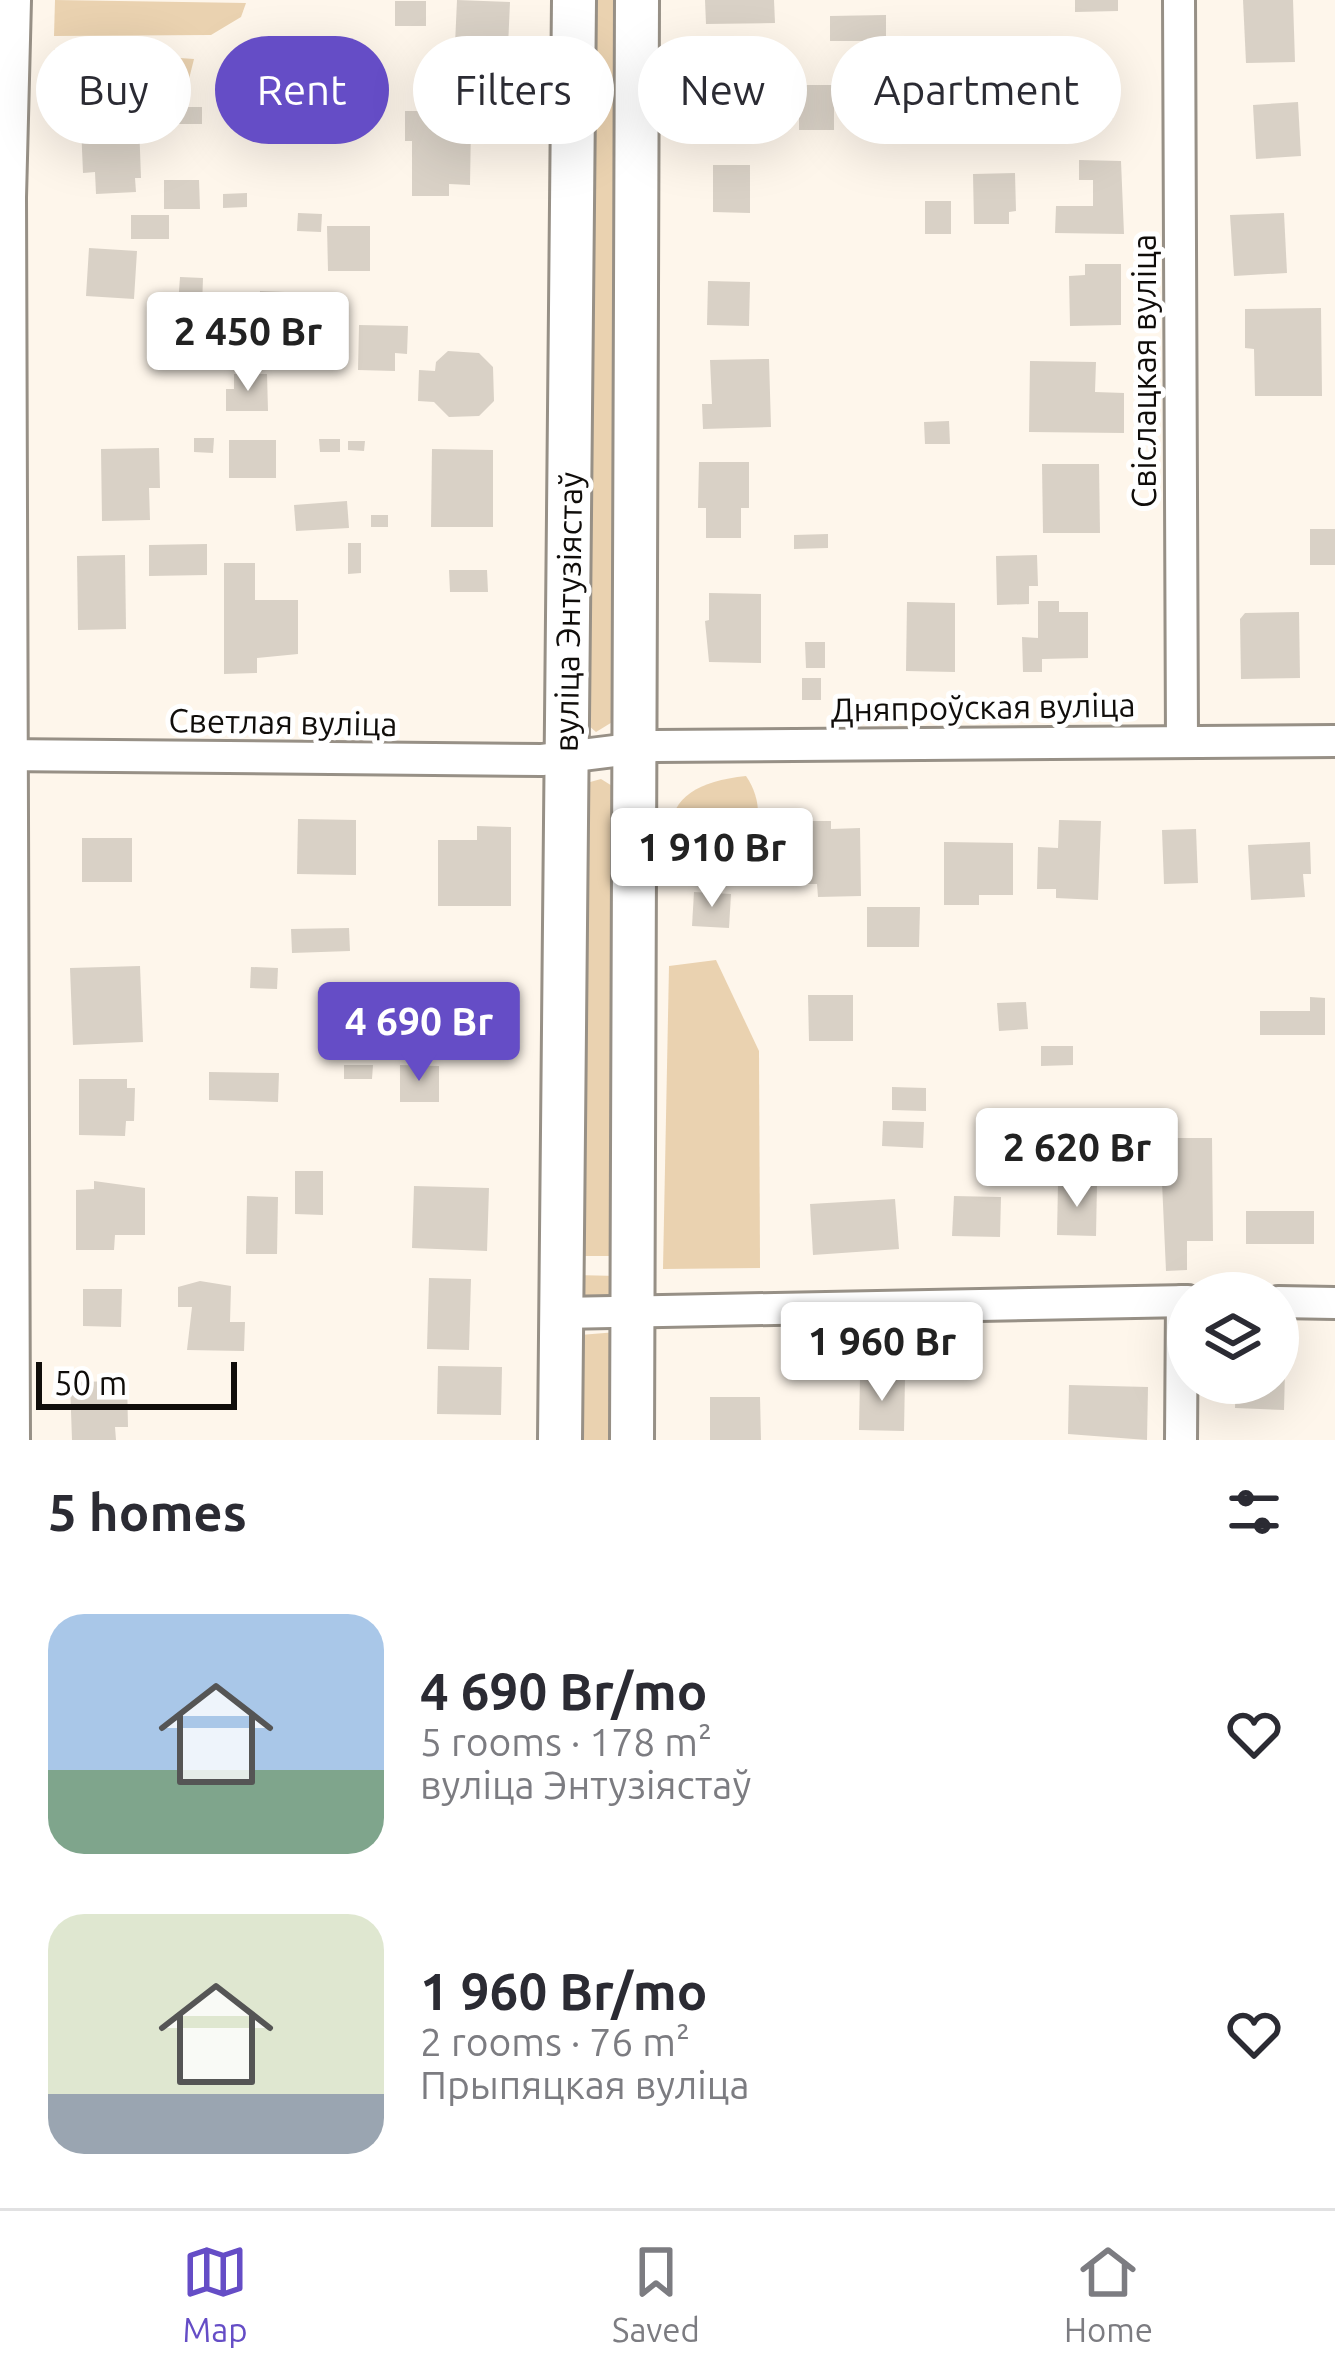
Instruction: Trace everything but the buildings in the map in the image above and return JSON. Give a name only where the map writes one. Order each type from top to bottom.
[{"type":"street","points":[[14,1440],[6,1303],[5,196],[15,0]]},
{"type":"street","name":"вуліца Энтузіястаў","points":[[560,1440],[574,0]]},
{"type":"street","name":"вуліца Энтузіястаў","points":[[632,1440],[638,0]]},
{"type":"street","name":"Свіслацкая вуліца","points":[[1179,0],[1182,741]]},
{"type":"street","name":"Дняпроўская вуліца","points":[[566,756],[633,747],[1335,741]]},
{"type":"street","name":"Светлая вуліца","points":[[7,755],[566,756]]},
{"type":"street","points":[[561,1313],[1167,1301]]},
{"type":"street","points":[[1299,1302],[1335,1303]]},
{"type":"street","points":[[1181,1440],[1182,1404]]},
{"type":"shaded area","points":[[55,0],[246,3],[241,17],[211,35],[54,36]]},
{"type":"shaded area","points":[[585,0],[623,0],[614,721],[596,732],[580,718],[584,144],[614,144],[614,36],[585,36]]},
{"type":"shaded area","points":[[746,776],[758,812],[750,847],[726,873],[689,881],[672,839],[677,807],[702,786]]},
{"type":"shaded area","points":[[601,779],[617,789],[613,1256],[579,1256],[583,784]]},
{"type":"shaded area","points":[[716,960],[759,1051],[760,1268],[663,1269],[669,966]]},
{"type":"shaded area","points":[[575,1275],[618,1276],[614,1298],[584,1300],[578,1294]]},
{"type":"shaded area","points":[[617,1332],[616,1440],[579,1440],[580,1335]]}]
